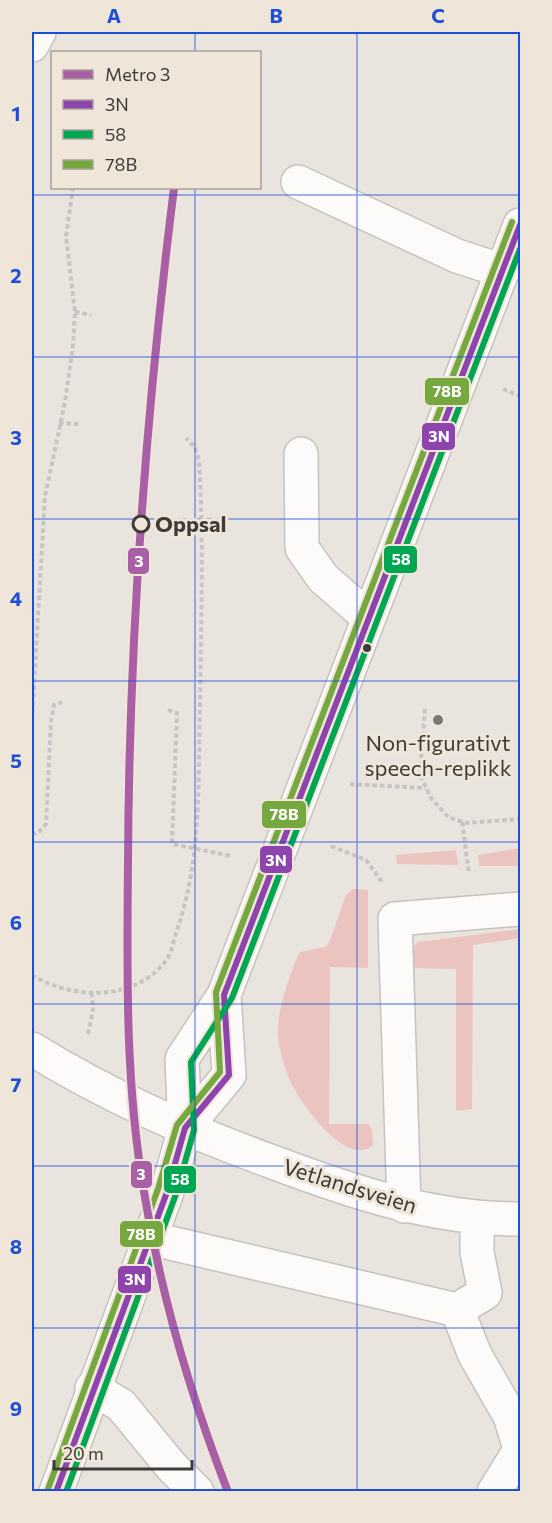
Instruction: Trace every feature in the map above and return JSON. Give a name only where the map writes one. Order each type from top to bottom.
[{"type":"street","points":[[32,45],[39,32]]},
{"type":"street","points":[[298,182],[457,256],[503,271]]},
{"type":"street","points":[[56,1491],[92,1388],[167,1192],[185,1128],[182,1059],[225,995],[520,225]]},
{"type":"street","points":[[301,454],[302,548],[323,578],[369,618]]},
{"type":"street","points":[[404,1206],[395,920],[520,909]]},
{"type":"street","points":[[185,1128],[229,1075],[225,995]]},
{"type":"street","name":"Vetlandsveien","points":[[32,1049],[122,1101],[343,1189],[404,1206],[477,1219],[520,1220]]},
{"type":"street","points":[[149,1238],[456,1310],[485,1293],[477,1252],[477,1219]]},
{"type":"street","points":[[456,1310],[475,1355],[510,1416],[520,1450],[494,1491]]},
{"type":"street","points":[[92,1388],[121,1405],[171,1466],[197,1491]]},
{"type":"path","points":[[32,720],[42,525],[59,423],[65,402],[75,312],[66,236],[73,189]]},
{"type":"path","points":[[75,312],[91,315]]},
{"type":"path","points":[[502,389],[520,396]]},
{"type":"path","points":[[59,423],[81,424]]},
{"type":"path","points":[[32,975],[47,984],[92,993],[127,989],[152,976],[168,958],[190,889],[194,849],[202,592],[199,460],[194,446],[186,438]]},
{"type":"path","points":[[32,835],[39,832],[46,824],[51,721],[54,705],[62,702]]},
{"type":"path","points":[[425,709],[420,775],[431,798],[448,817],[462,822],[520,819]]},
{"type":"path","points":[[168,710],[177,713],[172,844],[231,856]]},
{"type":"path","points":[[350,784],[426,788]]},
{"type":"path","points":[[462,822],[467,862]]},
{"type":"path","points":[[330,846],[366,860],[380,878],[395,920]]},
{"type":"path","points":[[87,1042],[93,1010],[92,993]]},
{"type":"shaded area","points":[[520,848],[520,866],[479,866],[478,855]]},
{"type":"shaded area","points":[[456,850],[458,865],[397,864],[396,855]]},
{"type":"shaded area","points":[[353,889],[368,890],[368,968],[330,967],[329,1124],[368,1124],[372,1129],[373,1145],[362,1150],[350,1148],[338,1141],[325,1130],[303,1103],[290,1081],[278,1036],[284,993],[300,952],[325,947],[329,943],[346,895]]},
{"type":"shaded area","points":[[520,929],[520,938],[473,945],[472,1109],[456,1111],[456,969],[413,968],[413,947],[418,942]]},
{"type":"metro line","name":"3","points":[[174,189],[147,440],[136,608],[129,777],[128,1027],[138,1151],[159,1269],[189,1381],[228,1492]]},
{"type":"transit line","name":"78B","points":[[48,1489],[158,1189],[177,1125],[220,1072],[216,992],[512,222]]},
{"type":"transit line","name":"3N","points":[[56,1492],[167,1192],[185,1128],[229,1075],[224,995],[520,225]]},
{"type":"transit line","name":"58","points":[[66,1492],[176,1194],[194,1130],[191,1062],[232,998],[520,249]]},
{"type":"place","name":"Oppsal","points":[[141,524]]},
{"type":"place","name":"Non-figurativt speech-replikk","points":[[438,720]]}]
